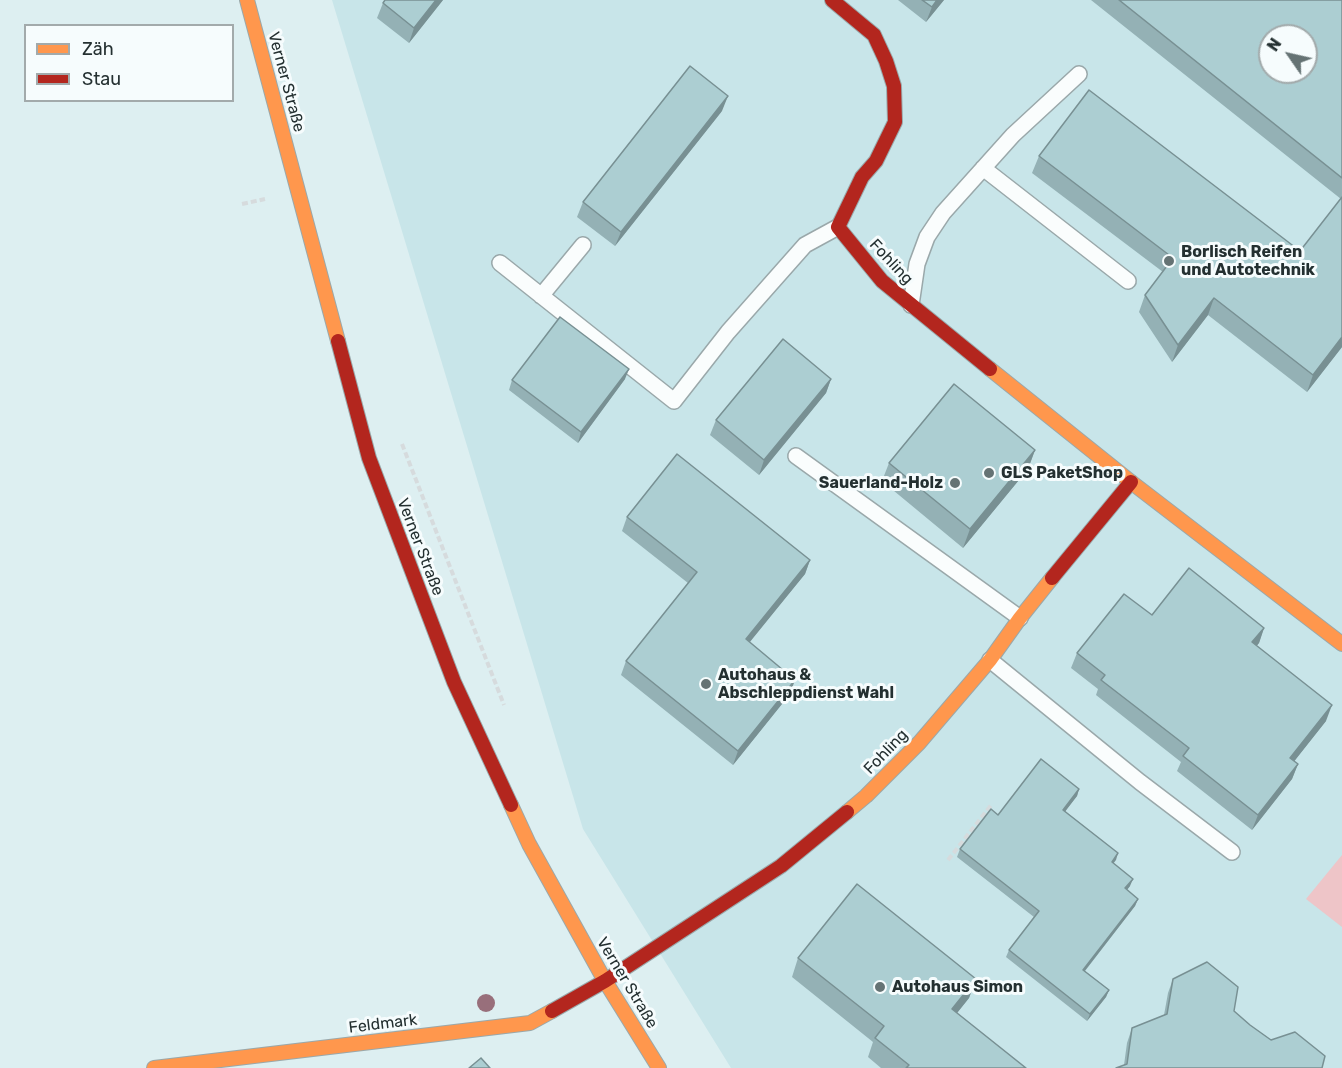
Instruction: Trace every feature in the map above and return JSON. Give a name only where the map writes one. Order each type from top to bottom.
[{"type":"street","name":"Verner Straße","points":[[247,0],[369,458],[453,682],[529,844],[605,981],[659,1068]]},
{"type":"street","points":[[832,0],[874,35],[894,86],[895,122],[876,161],[862,177],[838,227]]},
{"type":"street","name":"Fohling","points":[[838,227],[882,281],[910,305],[1131,482],[1342,644]]},
{"type":"street","name":"Fohling","points":[[605,981],[781,866],[866,796],[919,743],[990,660],[1020,618],[1131,482]]},
{"type":"street","name":"Feldmark","points":[[154,1068],[530,1023],[605,981]]},
{"type":"lane","points":[[910,305],[918,264],[927,237],[943,213],[1012,135],[1079,74]]},
{"type":"lane","points":[[983,168],[1128,281]]},
{"type":"lane","points":[[500,263],[674,401],[728,332],[805,245],[838,227]]},
{"type":"lane","points":[[541,296],[583,245]]},
{"type":"lane","points":[[796,456],[1020,618]]},
{"type":"lane","points":[[990,660],[1140,782],[1232,852]]},
{"type":"path","points":[[399,436],[505,708]]},
{"type":"path","points":[[948,860],[992,804]]},
{"type":"shaded area","points":[[332,0],[1342,0],[1342,1068],[731,1068],[583,829]]},
{"type":"shaded area","points":[[1342,855],[1342,927],[1306,899]]},
{"type":"building","points":[[385,0],[436,0],[414,28],[383,3]]},
{"type":"building","points":[[922,0],[937,0],[932,7]]},
{"type":"building","points":[[1119,0],[1342,0],[1342,178]]},
{"type":"building","points":[[690,66],[728,96],[621,232],[583,202]]},
{"type":"building","points":[[1089,90],[1300,251],[1342,197],[1342,337],[1313,375],[1214,298],[1178,345],[1145,295],[1173,258],[1039,156]]},
{"type":"building","points":[[560,317],[629,369],[581,432],[512,380]]},
{"type":"building","points":[[783,339],[831,379],[764,460],[716,420]]},
{"type":"building","points":[[954,384],[1035,450],[970,529],[889,463]]},
{"type":"building","points":[[677,454],[810,560],[746,639],[795,680],[738,751],[626,661],[697,572],[627,517]]},
{"type":"building","points":[[1189,568],[1264,628],[1252,642],[1332,705],[1290,758],[1298,764],[1258,815],[1183,756],[1189,748],[1101,680],[1105,675],[1077,653],[1124,594],[1152,615]]},
{"type":"building","points":[[1041,759],[1079,789],[1063,810],[1118,853],[1112,862],[1133,879],[1125,888],[1138,899],[1083,970],[1109,990],[1090,1014],[1009,950],[1039,911],[960,849],[991,809],[998,815]]},
{"type":"building","name":"Autohaus Simon","points":[[857,884],[976,979],[952,1009],[1026,1068],[906,1068],[909,1065],[875,1038],[884,1026],[798,958]]},
{"type":"building","points":[[1207,962],[1238,987],[1234,1011],[1271,1040],[1295,1032],[1325,1056],[1322,1068],[1116,1068],[1127,1064],[1132,1028],[1167,1014],[1173,979]]},
{"type":"building","points":[[481,1058],[490,1068],[469,1068]]},
{"type":"traffic: slow","points":[[247,0],[338,341]]},
{"type":"traffic: slow","points":[[990,369],[1131,482],[1342,644]]},
{"type":"traffic: slow","points":[[847,812],[919,743],[990,660],[1052,578]]},
{"type":"traffic: slow","points":[[511,805],[529,844],[605,981],[659,1068]]},
{"type":"traffic: slow","points":[[154,1068],[530,1023],[552,1011]]},
{"type":"traffic: jam","points":[[832,0],[874,35],[894,86],[895,122],[876,161],[862,177],[838,227],[882,281],[990,369]]},
{"type":"traffic: jam","points":[[338,341],[369,458],[454,682],[511,805]]},
{"type":"traffic: jam","points":[[1052,578],[1131,482]]},
{"type":"traffic: jam","points":[[552,1011],[605,981],[781,866],[847,812]]},
{"type":"place","name":"Borlisch Reifen und Autotechnik","points":[[1169,261]]},
{"type":"place","name":"GLS PaketShop","points":[[989,473]]},
{"type":"place","name":"Sauerland-Holz","points":[[955,483]]},
{"type":"place","name":"Autohaus & Abschleppdienst Wahl","points":[[706,684]]},
{"type":"place","name":"Autohaus Simon","points":[[880,987]]}]
